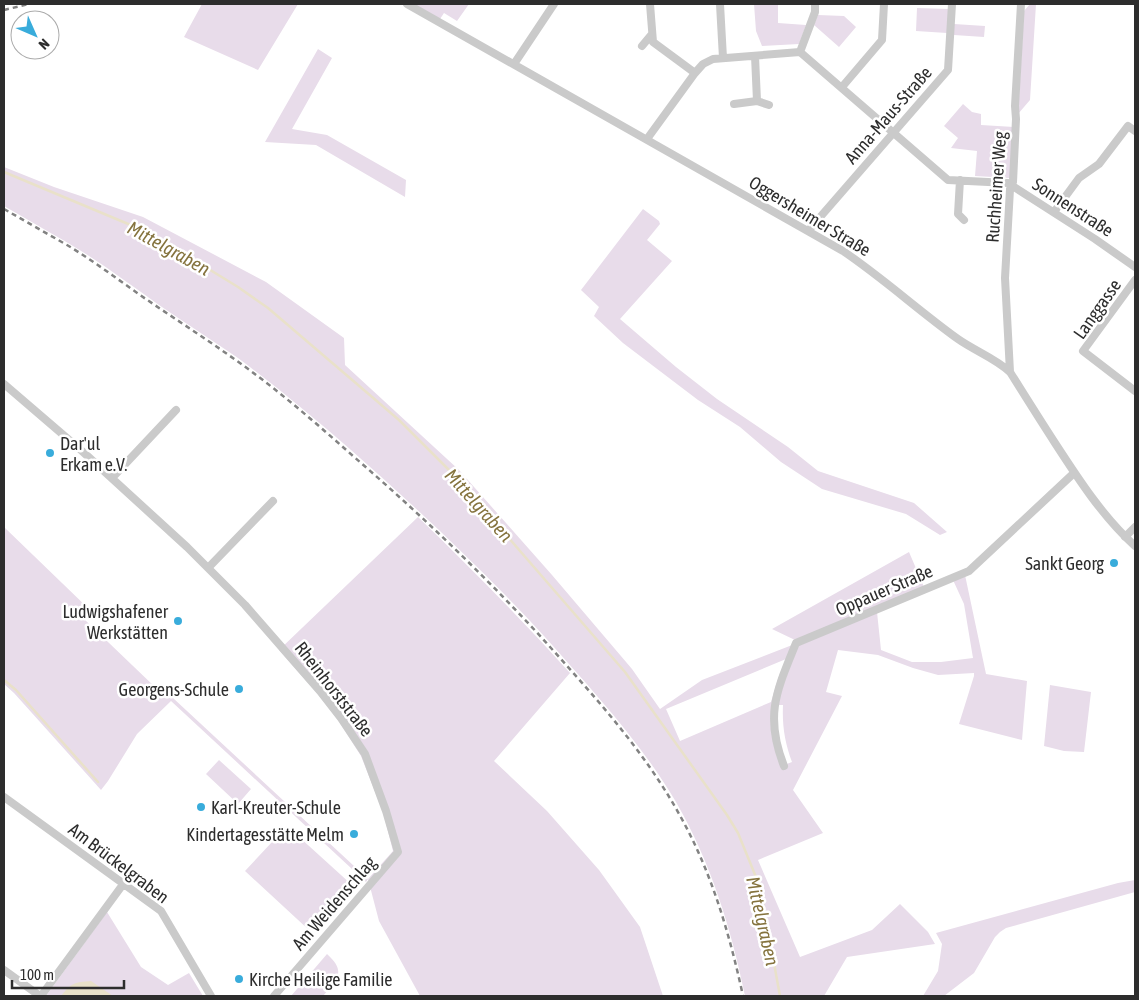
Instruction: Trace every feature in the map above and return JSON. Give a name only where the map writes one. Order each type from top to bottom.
[{"type":"street","name":"Oggersheimer Straße","points":[[407,4],[843,250],[960,340],[1000,363],[1010,372],[1074,473],[1104,513],[1135,546]]},
{"type":"street","points":[[514,64],[554,4]]},
{"type":"street","points":[[650,4],[652,42],[695,73]]},
{"type":"street","points":[[720,4],[724,58]]},
{"type":"street","points":[[647,139],[703,64],[713,59],[800,52],[815,12],[815,4]]},
{"type":"street","points":[[842,87],[882,40],[884,4]]},
{"type":"street","name":"Anna-Maus-Straße","points":[[808,231],[948,70],[952,4]]},
{"type":"street","name":"Ruchheimer Weg","points":[[1010,372],[1005,278],[1010,188],[1013,182],[1020,4]]},
{"type":"street","points":[[642,46],[652,34]]},
{"type":"street","name":"Sonnenstraße","points":[[800,52],[948,180],[1008,183],[1135,267]]},
{"type":"street","points":[[755,56],[757,101]]},
{"type":"street","points":[[734,104],[757,101],[769,105]]},
{"type":"street","points":[[1054,212],[1079,178],[1099,164],[1128,126],[1135,131]]},
{"type":"street","points":[[960,180],[958,214],[964,220]]},
{"type":"street","name":"Langgasse","points":[[1135,280],[1084,351],[1135,391]]},
{"type":"street","name":"Rheinhorststraße","points":[[4,384],[82,451],[184,544],[254,614],[341,718],[365,754],[386,811],[398,852]]},
{"type":"street","points":[[112,478],[176,410]]},
{"type":"street","name":"Oppauer Straße","points":[[784,766],[778,752],[773,724],[774,705],[796,643],[969,571],[1074,473]]},
{"type":"street","points":[[208,568],[273,501]]},
{"type":"street","points":[[1125,537],[1135,527]]},
{"type":"street","name":"Am Brückelgraben","points":[[4,797],[162,911],[211,996]]},
{"type":"street","name":"Am Weidenschlag","points":[[274,996],[398,852]]},
{"type":"street","points":[[4,970],[40,996],[124,883]]},
{"type":"shaded area","points":[[202,4],[298,4],[258,70],[184,37]]},
{"type":"shaded area","points":[[413,4],[469,4],[457,21],[444,13],[440,19]]},
{"type":"shaded area","points":[[754,4],[778,4],[778,23],[806,25],[799,44],[762,46],[756,31]]},
{"type":"shaded area","points":[[1030,4],[1036,4],[1030,100],[1018,114],[1024,11]]},
{"type":"shaded area","points":[[917,8],[949,9],[947,33],[916,31]]},
{"type":"shaded area","points":[[818,15],[844,16],[856,27],[839,47],[814,25]]},
{"type":"shaded area","points":[[954,24],[985,26],[984,37],[954,35]]},
{"type":"shaded area","points":[[318,49],[332,58],[292,129],[327,135],[406,180],[405,197],[316,145],[265,142]]},
{"type":"shaded area","points":[[963,104],[972,112],[981,114],[981,125],[1014,127],[1010,178],[975,176],[977,151],[951,148],[958,138],[944,126]]},
{"type":"shaded area","points":[[4,167],[54,187],[143,217],[266,282],[344,338],[345,365],[459,470],[632,669],[660,709],[702,680],[877,612],[881,650],[912,662],[941,662],[973,658],[964,604],[953,580],[965,575],[986,674],[1027,681],[1022,740],[959,724],[974,673],[938,675],[878,655],[838,650],[826,692],[842,696],[793,790],[823,833],[758,860],[800,957],[872,930],[900,904],[928,932],[935,944],[847,957],[824,996],[745,996],[726,921],[710,872],[676,802],[631,737],[544,636],[498,587],[425,517],[351,450],[281,391],[238,358],[95,260],[4,206]],"holes":[[[786,659],[771,702],[680,741],[666,709]],[[774,705],[783,705],[785,734],[792,762],[784,765],[779,752]]]},
{"type":"shaded area","points":[[643,209],[659,221],[660,224],[647,240],[672,261],[620,319],[717,399],[788,447],[818,471],[914,503],[947,532],[940,535],[906,514],[822,489],[781,462],[740,427],[698,400],[623,343],[594,316],[599,307],[581,290]]},
{"type":"shaded area","points":[[418,517],[570,673],[494,761],[547,811],[599,870],[640,927],[663,996],[420,996],[379,921],[368,879],[393,851],[383,812],[361,756],[338,720],[279,650]]},
{"type":"shaded area","points":[[4,527],[91,611],[84,619],[156,688],[159,685],[368,879],[366,882],[171,701],[137,734],[101,790],[4,684]]},
{"type":"shaded area","points":[[909,552],[924,587],[795,640],[772,629]]},
{"type":"shaded area","points":[[1050,685],[1091,692],[1084,752],[1064,751],[1044,746]]},
{"type":"shaded area","points":[[219,760],[251,789],[238,804],[206,774]]},
{"type":"shaded area","points":[[287,826],[352,885],[310,931],[245,871]]},
{"type":"shaded area","points":[[1135,880],[1135,892],[1006,928],[995,937],[974,973],[944,996],[923,996],[938,971],[942,944],[936,933]]},
{"type":"shaded area","points":[[107,912],[141,967],[168,985],[189,973],[203,996],[46,996]]},
{"type":"shaded area","points":[[327,954],[337,966],[338,976],[323,996],[291,996]]},
{"type":"shaded area","points":[[91,981],[113,996],[61,996],[74,984]]},
{"type":"waterway","name":"Mittelgraben","points":[[4,172],[158,238],[238,287],[268,308],[399,420],[455,476],[625,672],[727,815],[738,833],[758,882],[780,996]]},
{"type":"waterway","points":[[4,680],[16,690],[98,782]]},
{"type":"railway","points":[[4,10],[29,4]]},
{"type":"railway","points":[[4,209],[86,257],[267,383],[402,499],[474,567],[520,614],[619,726],[654,773],[669,797],[704,864],[726,929],[743,996]]},
{"type":"place","name":"Dar'ul Erkam e.V.","points":[[50,453]]},
{"type":"place","name":"Sankt Georg","points":[[1114,563]]},
{"type":"place","name":"Ludwigshafener Werkstätten","points":[[178,621]]},
{"type":"place","name":"Georgens-Schule","points":[[239,689]]},
{"type":"place","name":"Karl-Kreuter-Schule","points":[[201,807]]},
{"type":"place","name":"Kindertagesstätte Melm","points":[[354,834]]},
{"type":"place","name":"Kirche Heilige Familie","points":[[239,979]]}]
